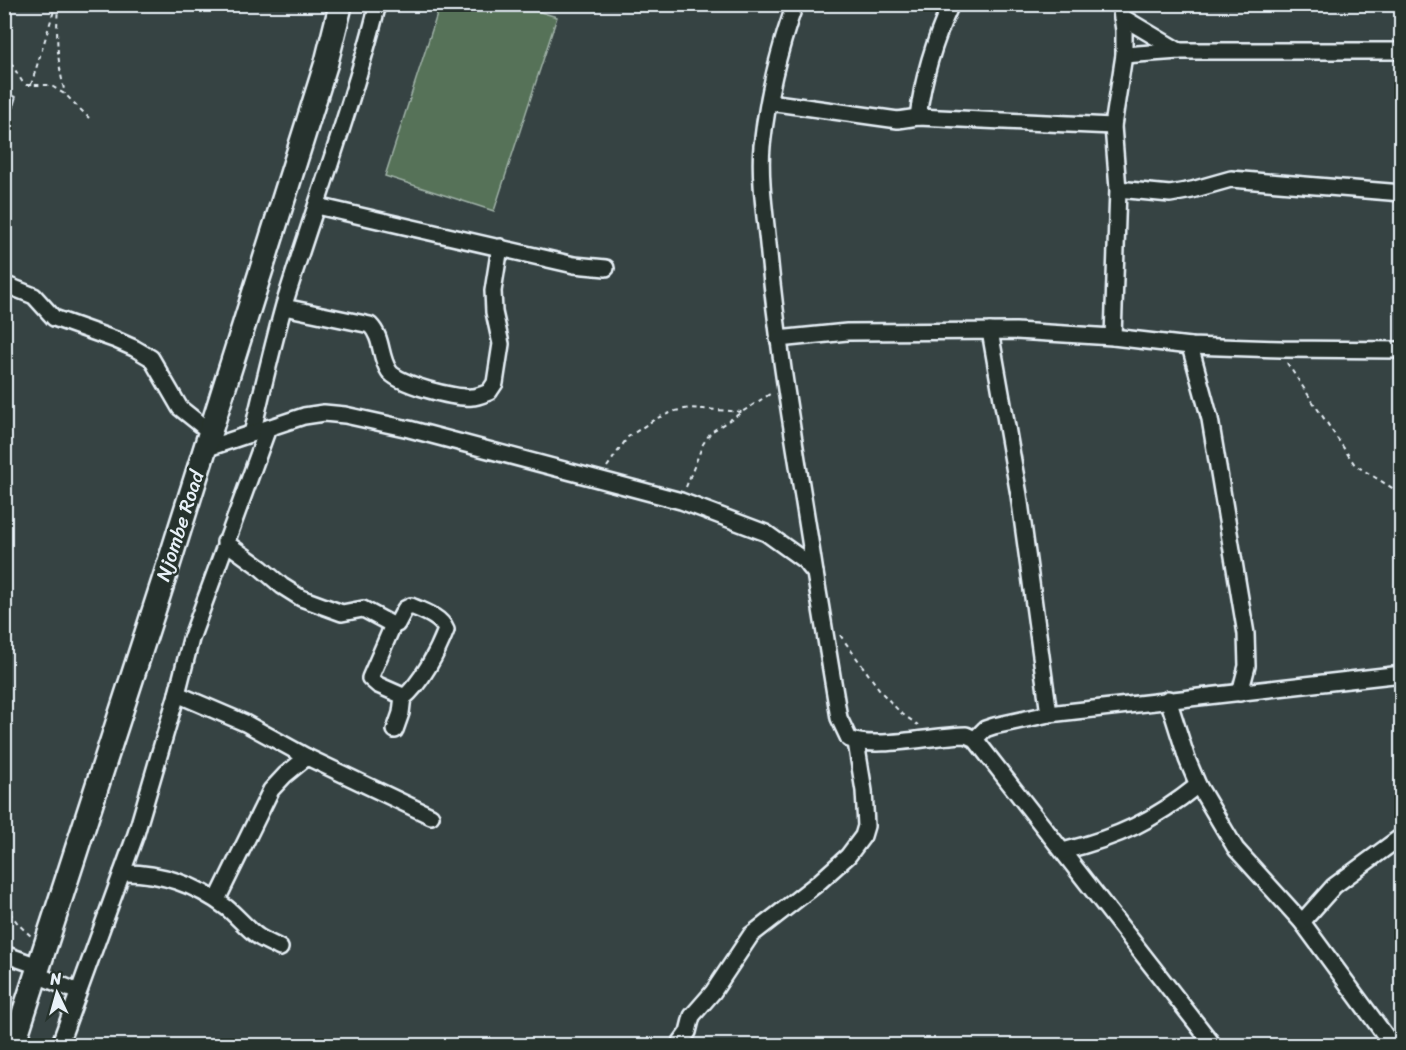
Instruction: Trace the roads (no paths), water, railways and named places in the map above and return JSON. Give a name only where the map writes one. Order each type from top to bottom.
[{"type":"highway","name":"Njombe Road","points":[[13,1046],[208,441],[326,64],[341,4]]},
{"type":"street","points":[[252,434],[284,307],[342,132],[378,4]]},
{"type":"street","points":[[795,4],[769,102],[762,148],[764,196],[784,382],[839,718],[849,739],[856,742],[897,742],[966,735],[975,739],[1214,1046]]},
{"type":"street","points":[[918,117],[921,91],[930,59],[939,29],[951,4]]},
{"type":"street","points":[[1121,11],[1179,51]]},
{"type":"street","points":[[1113,337],[1118,189],[1113,126],[1124,55],[1121,11]]},
{"type":"street","points":[[1124,55],[1179,51],[1401,51]]},
{"type":"street","points":[[769,102],[898,120],[918,117],[1113,126]]},
{"type":"street","points":[[1118,189],[1170,194],[1231,179],[1401,193]]},
{"type":"street","points":[[317,206],[574,265],[606,268]]},
{"type":"street","points":[[284,307],[370,325],[381,342],[389,372],[400,380],[456,397],[473,398],[489,392],[496,375],[501,344],[494,312],[493,291],[500,248]]},
{"type":"street","points":[[4,284],[34,296],[54,318],[116,340],[151,358],[180,408],[208,441],[252,434],[304,416],[324,413],[345,415],[409,429],[681,501],[766,533],[805,561],[815,573]]},
{"type":"street","points":[[778,339],[848,332],[990,331],[1113,337],[1190,346],[1282,350],[1401,350]]},
{"type":"street","points":[[990,331],[1019,495],[1049,714]]},
{"type":"street","points":[[1190,346],[1210,419],[1246,634],[1247,666],[1240,693]]},
{"type":"street","points":[[59,1046],[123,873],[177,694],[191,639],[268,428]]},
{"type":"street","points":[[225,542],[301,598],[342,613],[363,609],[393,625]]},
{"type":"street","points":[[395,730],[404,698],[414,688],[446,630],[444,625],[434,617],[411,606],[405,609],[397,624],[393,625],[370,678],[378,685],[402,694],[404,698]]},
{"type":"street","points":[[975,739],[985,729],[1049,714],[1401,674]]},
{"type":"street","points":[[177,694],[255,728],[307,757],[430,816]]},
{"type":"street","points":[[1168,699],[1187,759],[1198,785],[1236,849],[1302,922],[1393,1046]]},
{"type":"street","points":[[678,1046],[688,1032],[692,1016],[713,992],[751,936],[818,883],[848,856],[863,836],[866,826],[864,791],[856,742]]},
{"type":"street","points":[[216,900],[271,790],[307,757]]},
{"type":"street","points":[[1063,851],[1101,841],[1137,827],[1176,803],[1198,785]]},
{"type":"street","points":[[1302,922],[1334,886],[1401,836]]},
{"type":"street","points":[[123,873],[143,872],[162,875],[183,883],[216,900],[258,936],[279,948]]},
{"type":"street","points":[[4,954],[39,963],[78,992]]}]
